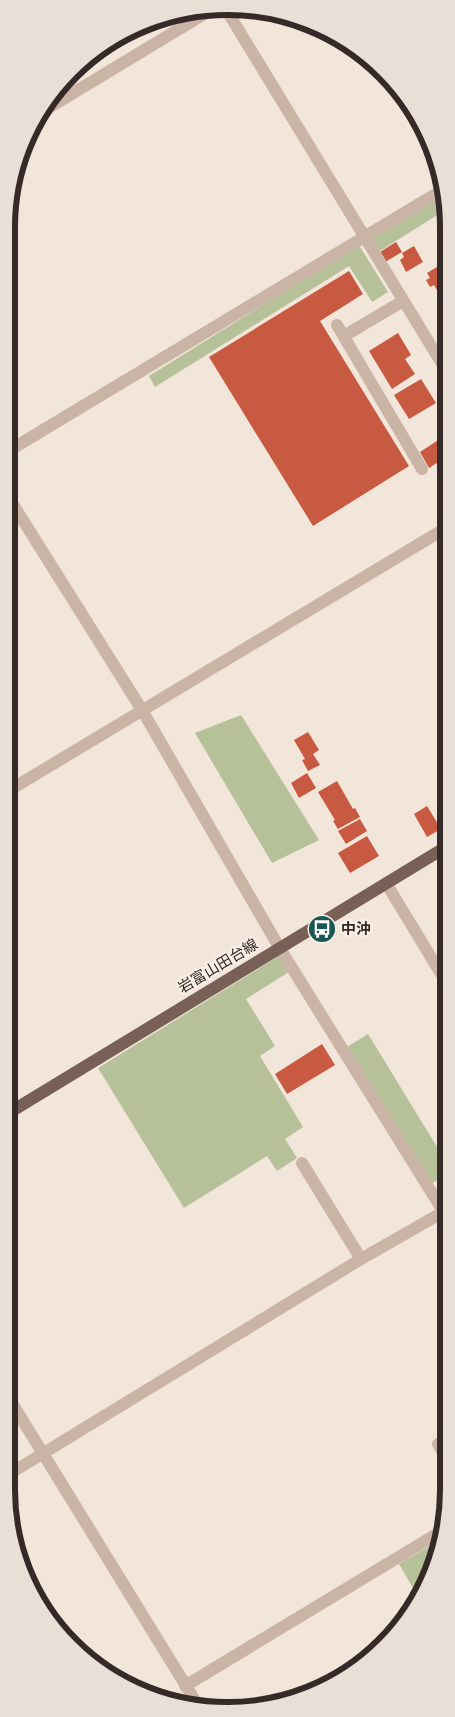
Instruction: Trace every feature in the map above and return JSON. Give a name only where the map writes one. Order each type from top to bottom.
[{"type":"main road","name":"岩富山田台線","points":[[15,1110],[440,850]]},
{"type":"street","points":[[231,15],[440,361]]},
{"type":"street","points":[[56,103],[197,17]]},
{"type":"street","points":[[15,447],[437,193]]},
{"type":"street","points":[[344,336],[403,301]]},
{"type":"street","points":[[337,325],[422,469]]},
{"type":"street","points":[[15,506],[142,710],[279,947],[440,1204]]},
{"type":"street","points":[[15,788],[440,532]]},
{"type":"street","points":[[386,882],[440,972]]},
{"type":"street","points":[[302,1163],[362,1259]]},
{"type":"street","points":[[15,1471],[362,1259],[440,1215]]},
{"type":"street","points":[[15,1409],[195,1699]]},
{"type":"street","points":[[186,1686],[435,1534]]},
{"type":"green space","points":[[438,198],[440,213],[378,252],[371,240]]},
{"type":"green space","points":[[359,245],[388,292],[372,302],[349,266],[155,387],[149,376]]},
{"type":"green space","points":[[241,715],[319,840],[272,863],[195,733]]},
{"type":"green space","points":[[279,956],[289,972],[246,999],[275,1046],[260,1056],[303,1127],[285,1139],[297,1158],[277,1171],[267,1156],[184,1208],[98,1068]]},
{"type":"green space","points":[[368,1034],[440,1152],[440,1178],[431,1184],[347,1047]]},
{"type":"green space","points":[[433,1544],[417,1586],[413,1588],[399,1564]]},
{"type":"building","points":[[396,242],[402,252],[385,262],[380,252]]},
{"type":"building","points":[[414,246],[423,262],[406,272],[400,260],[404,257],[402,253]]},
{"type":"building","points":[[437,267],[440,272],[440,288],[437,290],[434,285],[430,287],[426,280],[430,278],[427,273]]},
{"type":"building","points":[[349,271],[363,294],[320,321],[409,466],[313,526],[209,357]]},
{"type":"building","points":[[398,333],[411,355],[405,359],[415,374],[392,389],[369,351]]},
{"type":"building","points":[[421,379],[436,403],[409,419],[394,395]]},
{"type":"building","points":[[440,439],[440,461],[429,468],[420,452]]},
{"type":"building","points":[[308,732],[319,750],[313,754],[320,765],[308,771],[302,760],[305,759],[294,740]]},
{"type":"building","points":[[307,773],[316,788],[299,798],[291,783]]},
{"type":"building","points":[[337,781],[353,809],[355,808],[360,817],[338,829],[333,821],[335,820],[318,792]]},
{"type":"building","points":[[427,806],[440,830],[427,837],[414,814]]},
{"type":"building","points":[[360,819],[367,831],[346,844],[338,831]]},
{"type":"building","points":[[367,836],[379,856],[350,873],[338,853]]},
{"type":"building","points":[[322,1044],[335,1065],[287,1094],[275,1074]]},
{"type":"place","name":"中沖","points":[[322,929]]}]
